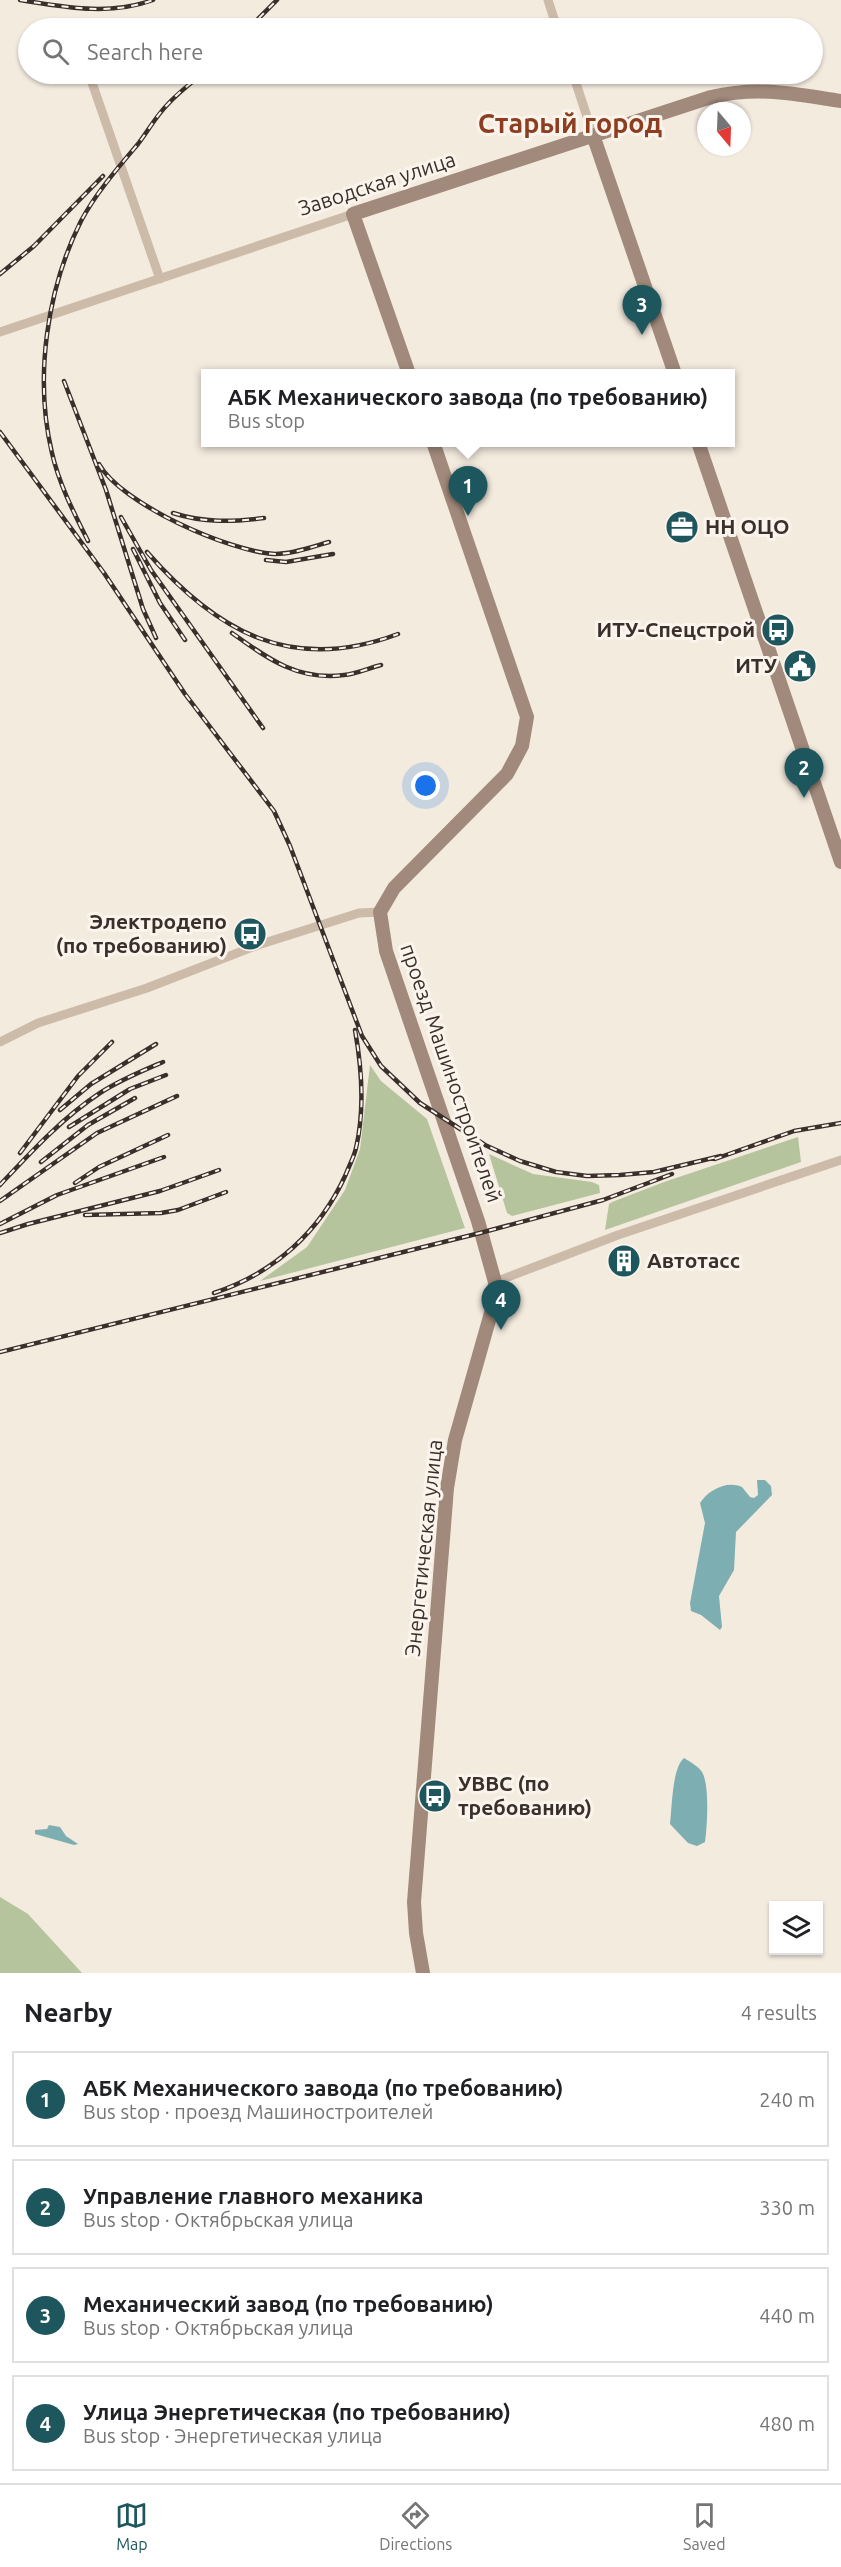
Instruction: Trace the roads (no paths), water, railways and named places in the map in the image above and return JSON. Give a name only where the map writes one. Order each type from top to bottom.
[{"type":"street","points":[[548,0],[554,18]]},
{"type":"street","points":[[92,84],[160,279]]},
{"type":"street","points":[[576,84],[673,369]]},
{"type":"street","name":"Заводская улица","points":[[0,332],[434,187],[730,92],[770,90],[841,101]]},
{"type":"street","points":[[353,214],[407,369]]},
{"type":"street","points":[[0,1042],[38,1023],[147,988],[247,949],[359,913],[380,912],[394,888],[507,774],[522,746],[527,717],[435,447]]},
{"type":"street","points":[[700,447],[841,862]]},
{"type":"street","name":"проезд Машиностроителей","points":[[380,912],[386,951],[478,1221],[495,1282]]},
{"type":"street","points":[[495,1282],[618,1235],[841,1160]]},
{"type":"street","name":"Энергетическая улица","points":[[423,1973],[416,1933],[414,1902],[447,1488],[455,1440],[494,1306],[495,1282]]},
{"type":"water","points":[[757,1480],[765,1480],[771,1486],[772,1495],[736,1532],[734,1570],[719,1596],[722,1627],[720,1630],[701,1615],[691,1611],[690,1603],[705,1523],[700,1503],[713,1490],[730,1485],[742,1487],[750,1497],[754,1498],[758,1495]]},
{"type":"water","points":[[684,1758],[694,1764],[705,1778],[707,1817],[705,1842],[697,1846],[688,1843],[670,1824],[675,1779]]},
{"type":"water","points":[[49,1825],[60,1827],[66,1836],[78,1844],[74,1845],[35,1834],[35,1830],[47,1829]]},
{"type":"railway","points":[[20,0],[87,9],[120,8],[153,0]]},
{"type":"railway","points":[[259,18],[277,0]]},
{"type":"railway","points":[[88,541],[59,476],[47,424],[44,365],[52,305],[69,247],[93,201],[164,109],[190,84]]},
{"type":"railway","points":[[0,274],[34,246],[103,176]]},
{"type":"railway","points":[[64,381],[106,490],[143,609],[156,638]]},
{"type":"railway","points":[[0,432],[104,573],[185,694],[274,811],[290,846],[362,1036],[381,1066],[420,1103],[485,1145],[520,1161],[556,1172],[587,1176],[654,1172],[721,1156]]},
{"type":"railway","points":[[99,464],[111,479],[129,495],[152,510],[232,545],[255,551],[282,554],[329,542]]},
{"type":"railway","points":[[173,513],[196,519],[218,521],[264,518]]},
{"type":"railway","points":[[121,517],[151,570],[263,728]]},
{"type":"railway","points":[[133,549],[160,603],[185,640]]},
{"type":"railway","points":[[147,552],[173,580],[201,604],[229,624],[259,638],[290,647],[323,649],[359,645],[398,634]]},
{"type":"railway","points":[[266,560],[286,562],[333,554]]},
{"type":"railway","points":[[232,633],[270,659],[297,671],[327,676],[349,674],[381,665]]},
{"type":"railway","points":[[214,1293],[256,1274],[293,1248],[309,1232],[335,1195],[354,1155],[361,1119],[361,1074],[355,1030]]},
{"type":"railway","points":[[20,1153],[78,1076],[112,1042]]},
{"type":"railway","points":[[60,1110],[91,1084],[156,1044]]},
{"type":"railway","points":[[0,1185],[47,1136],[86,1103],[115,1084],[163,1062]]},
{"type":"railway","points":[[69,1127],[130,1089],[166,1075]]},
{"type":"railway","points":[[0,1201],[97,1133],[177,1096]]},
{"type":"railway","points":[[41,1162],[88,1125],[135,1098]]},
{"type":"railway","points":[[715,1159],[794,1131],[841,1123]]},
{"type":"railway","points":[[75,1183],[99,1167],[168,1135]]},
{"type":"railway","points":[[0,1224],[57,1195],[164,1157]]},
{"type":"railway","points":[[0,1233],[160,1191],[219,1170]]},
{"type":"railway","points":[[0,1352],[480,1233],[603,1200],[672,1174]]},
{"type":"railway","points":[[85,1215],[161,1213],[178,1210],[226,1192]]},
{"type":"place","name":"Механический завод (по требованию)","points":[[642,335]]},
{"type":"place","name":"АБК Механического завода (по требованию)","points":[[468,516]]},
{"type":"place","name":"НН ОЦО","points":[[682,527]]},
{"type":"place","name":"ИТУ-Спецстрой","points":[[778,630]]},
{"type":"place","name":"ИТУ","points":[[800,666]]},
{"type":"place","name":"Управление главного механика","points":[[804,798]]},
{"type":"place","name":"Электродепо (по требованию)","points":[[250,934]]},
{"type":"place","name":"Автотасс","points":[[624,1261]]},
{"type":"place","name":"Улица Энергетическая (по требованию)","points":[[501,1330]]},
{"type":"place","name":"УВВС (по требованию)","points":[[435,1796]]},
{"type":"district","name":"Старый город","points":[[570,124]]}]
